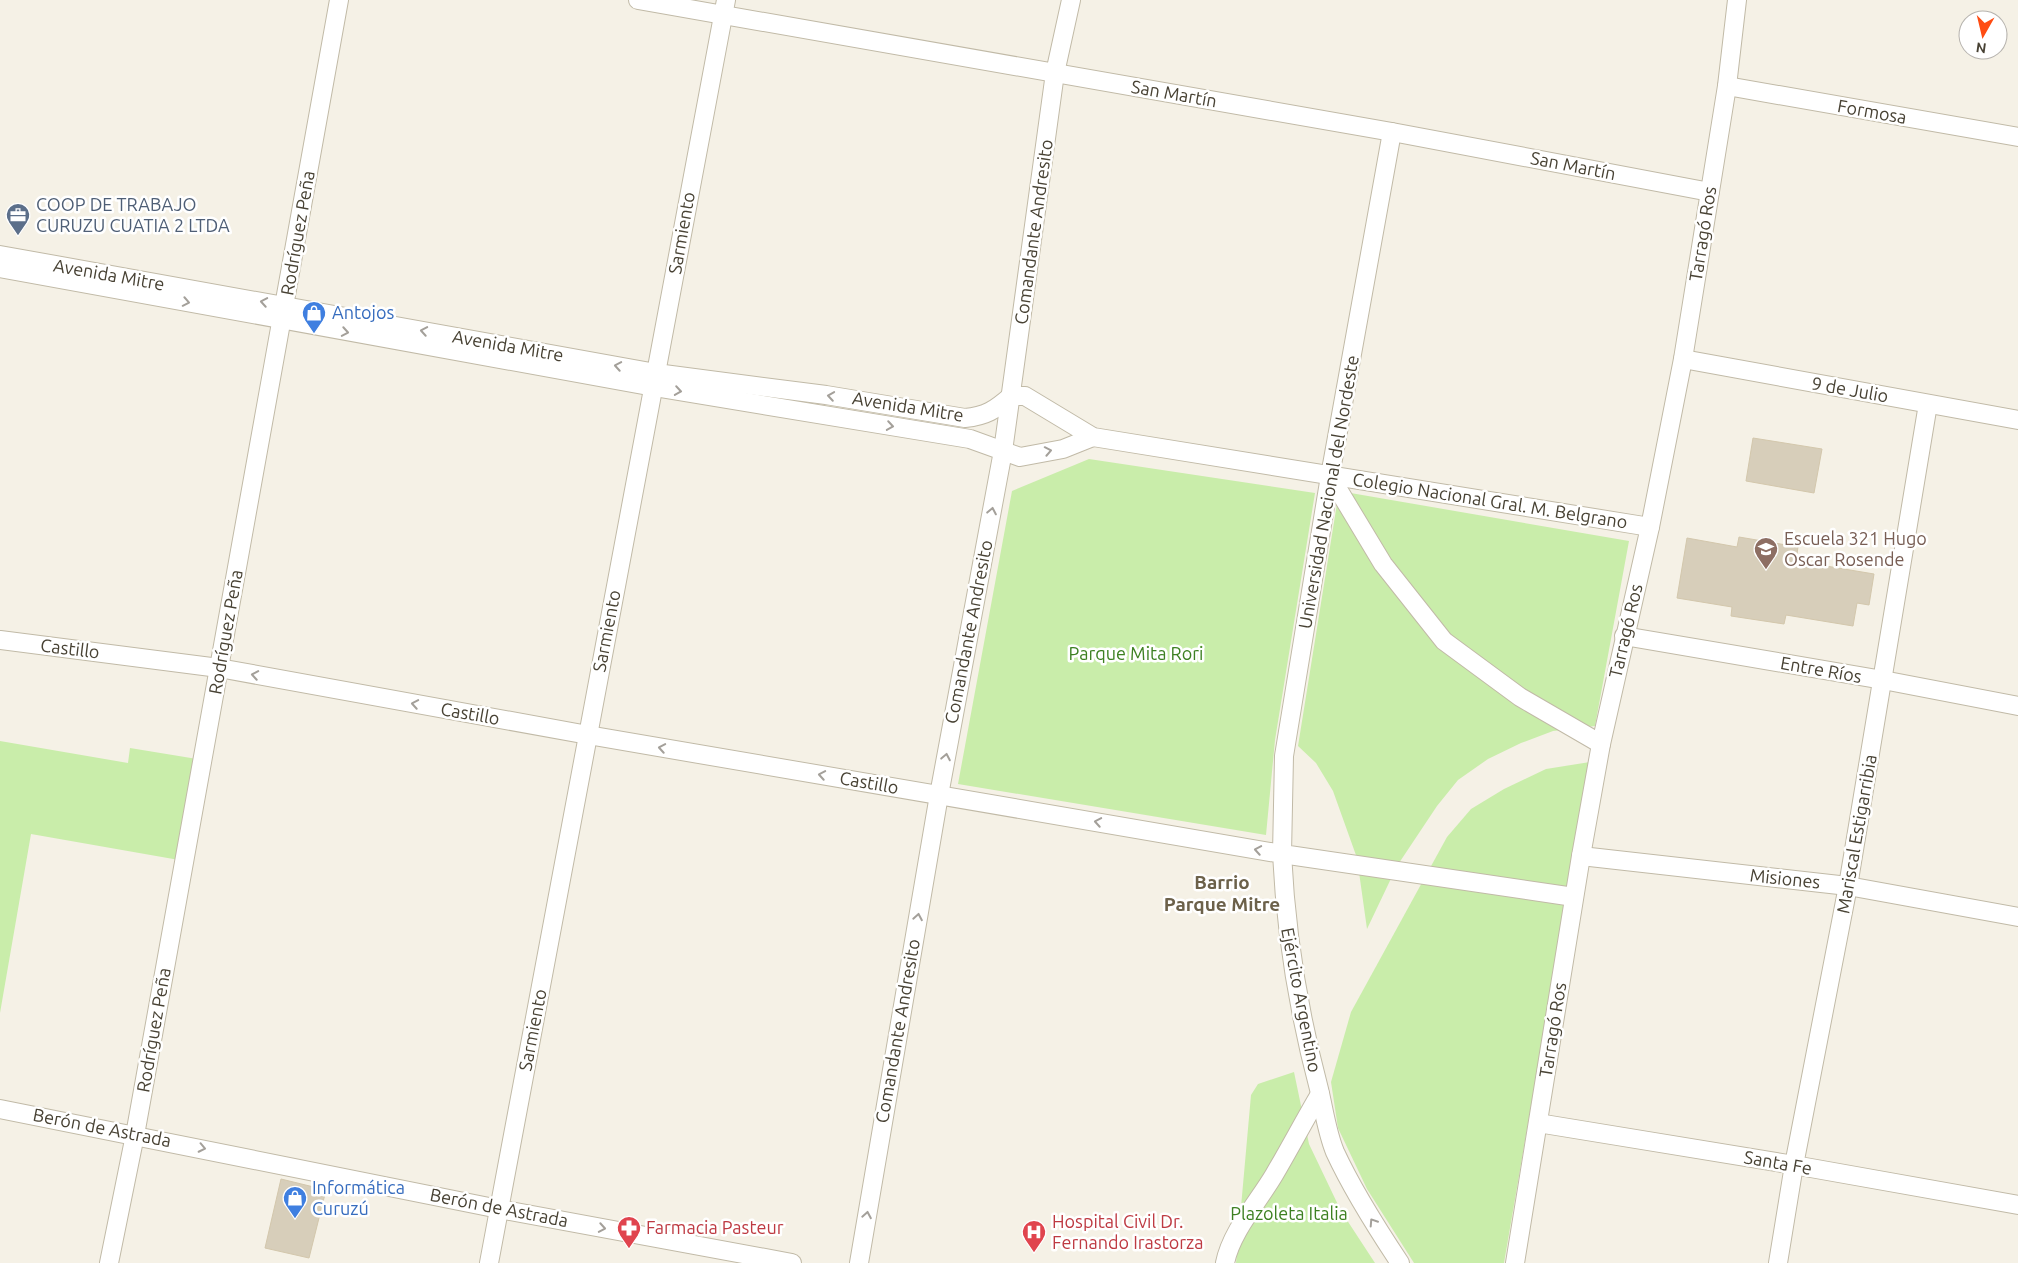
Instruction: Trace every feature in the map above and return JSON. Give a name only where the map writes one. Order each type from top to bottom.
[{"type":"street","name":"Rodríguez Peña","points":[[109,1263],[135,1135],[339,0]]},
{"type":"street","name":"San Martín","points":[[638,0],[724,7],[1055,73],[1392,132],[1710,192]]},
{"type":"street","name":"Comandante Andresito","points":[[859,1263],[939,795],[1003,451],[1055,73],[1071,0]]},
{"type":"street","name":"Tarragó Ros","points":[[1515,1263],[1601,744],[1650,527],[1683,359],[1727,86],[1737,0]]},
{"type":"street","name":"Sarmiento","points":[[489,1263],[724,7]]},
{"type":"street","name":"Formosa","points":[[1727,86],[2018,137]]},
{"type":"street","name":"Universidad Nacional del Nordeste","points":[[1282,854],[1284,756],[1330,476],[1392,132]]},
{"type":"street","name":"Avenida Mitre","points":[[0,255],[283,313]]},
{"type":"street","name":"Avenida Mitre","points":[[0,268],[283,313],[655,380],[970,439],[1003,451]]},
{"type":"street","name":"9 de Julio","points":[[1683,359],[2018,420]]},
{"type":"street","name":"Avenida Mitre","points":[[655,380],[826,395],[965,418],[981,416],[998,408],[1012,396]]},
{"type":"street","name":"Colegio Nacional Gral. M. Belgrano","points":[[1012,396],[1025,396],[1093,437],[1650,527]]},
{"type":"street","name":"Mariscal Estigarribia","points":[[1778,1263],[1794,1165],[1848,886],[1928,404]]},
{"type":"street","name":"Colegio Nacional Gral. M. Belgrano","points":[[1003,451],[1020,457],[1063,448],[1093,437]]},
{"type":"street","points":[[1330,476],[1383,564],[1444,641],[1520,697],[1601,744]]},
{"type":"street","name":"Entre Ríos","points":[[1624,636],[1883,680],[2018,706]]},
{"type":"street","name":"Castillo","points":[[0,640],[219,668],[588,735],[939,795]]},
{"type":"street","points":[[939,795],[1282,854],[1574,898]]},
{"type":"street","name":"Ejército Argentino","points":[[1282,854],[1284,908],[1292,970],[1308,1050],[1335,1151],[1369,1217],[1400,1263]]},
{"type":"street","name":"Misiones","points":[[1581,856],[1848,886],[2018,917]]},
{"type":"street","points":[[1225,1263],[1226,1256],[1241,1226],[1273,1176],[1320,1094]]},
{"type":"street","name":"Berón de Astrada","points":[[0,1109],[499,1209],[792,1263]]},
{"type":"street","name":"Santa Fe","points":[[1538,1123],[1794,1165],[2018,1205]]},
{"type":"green space","name":"Parque Mita Rori","points":[[1089,459],[1315,493],[1275,740],[1266,835],[958,784],[1012,491]]},
{"type":"green space","points":[[1339,491],[1629,541],[1595,726],[1553,731],[1521,743],[1488,759],[1458,780],[1437,806],[1397,866],[1367,929],[1357,858],[1333,791],[1316,763],[1298,746]]},
{"type":"green space","points":[[0,741],[128,763],[130,748],[197,759],[179,860],[31,834],[0,1013]]},
{"type":"green space","points":[[1590,762],[1504,1263],[1414,1263],[1367,1189],[1338,1128],[1331,1082],[1351,1012],[1447,837],[1471,809],[1504,789],[1546,769]]},
{"type":"green space","name":"Plazoleta Italia","points":[[1294,1072],[1309,1144],[1341,1211],[1375,1263],[1236,1263],[1251,1095],[1258,1084]]},
{"type":"building","points":[[1753,438],[1822,449],[1814,493],[1746,481]]},
{"type":"building","points":[[1739,537],[1798,547],[1796,561],[1874,574],[1869,605],[1857,603],[1853,626],[1786,615],[1784,624],[1731,616],[1732,607],[1677,598],[1687,538],[1737,547]]},
{"type":"building","name":"Informática Curuzú","points":[[281,1179],[326,1190],[309,1258],[265,1248]]},
{"type":"place","name":"COOP DE TRABAJO CURUZU CUATIA 2 LTDA","points":[[18,236]]},
{"type":"place","name":"Antojos","points":[[314,334]]},
{"type":"place","name":"Escuela 321 Hugo Oscar Rosende","points":[[1766,570]]},
{"type":"place","name":"Informática Curuzú","points":[[295,1219]]},
{"type":"place","name":"Farmacia Pasteur","points":[[629,1249]]},
{"type":"place","name":"Hospital Civil Dr. Fernando Irastorza","points":[[1034,1253]]},
{"type":"district","name":"Barrio Parque Mitre","points":[[1222,893]]}]
